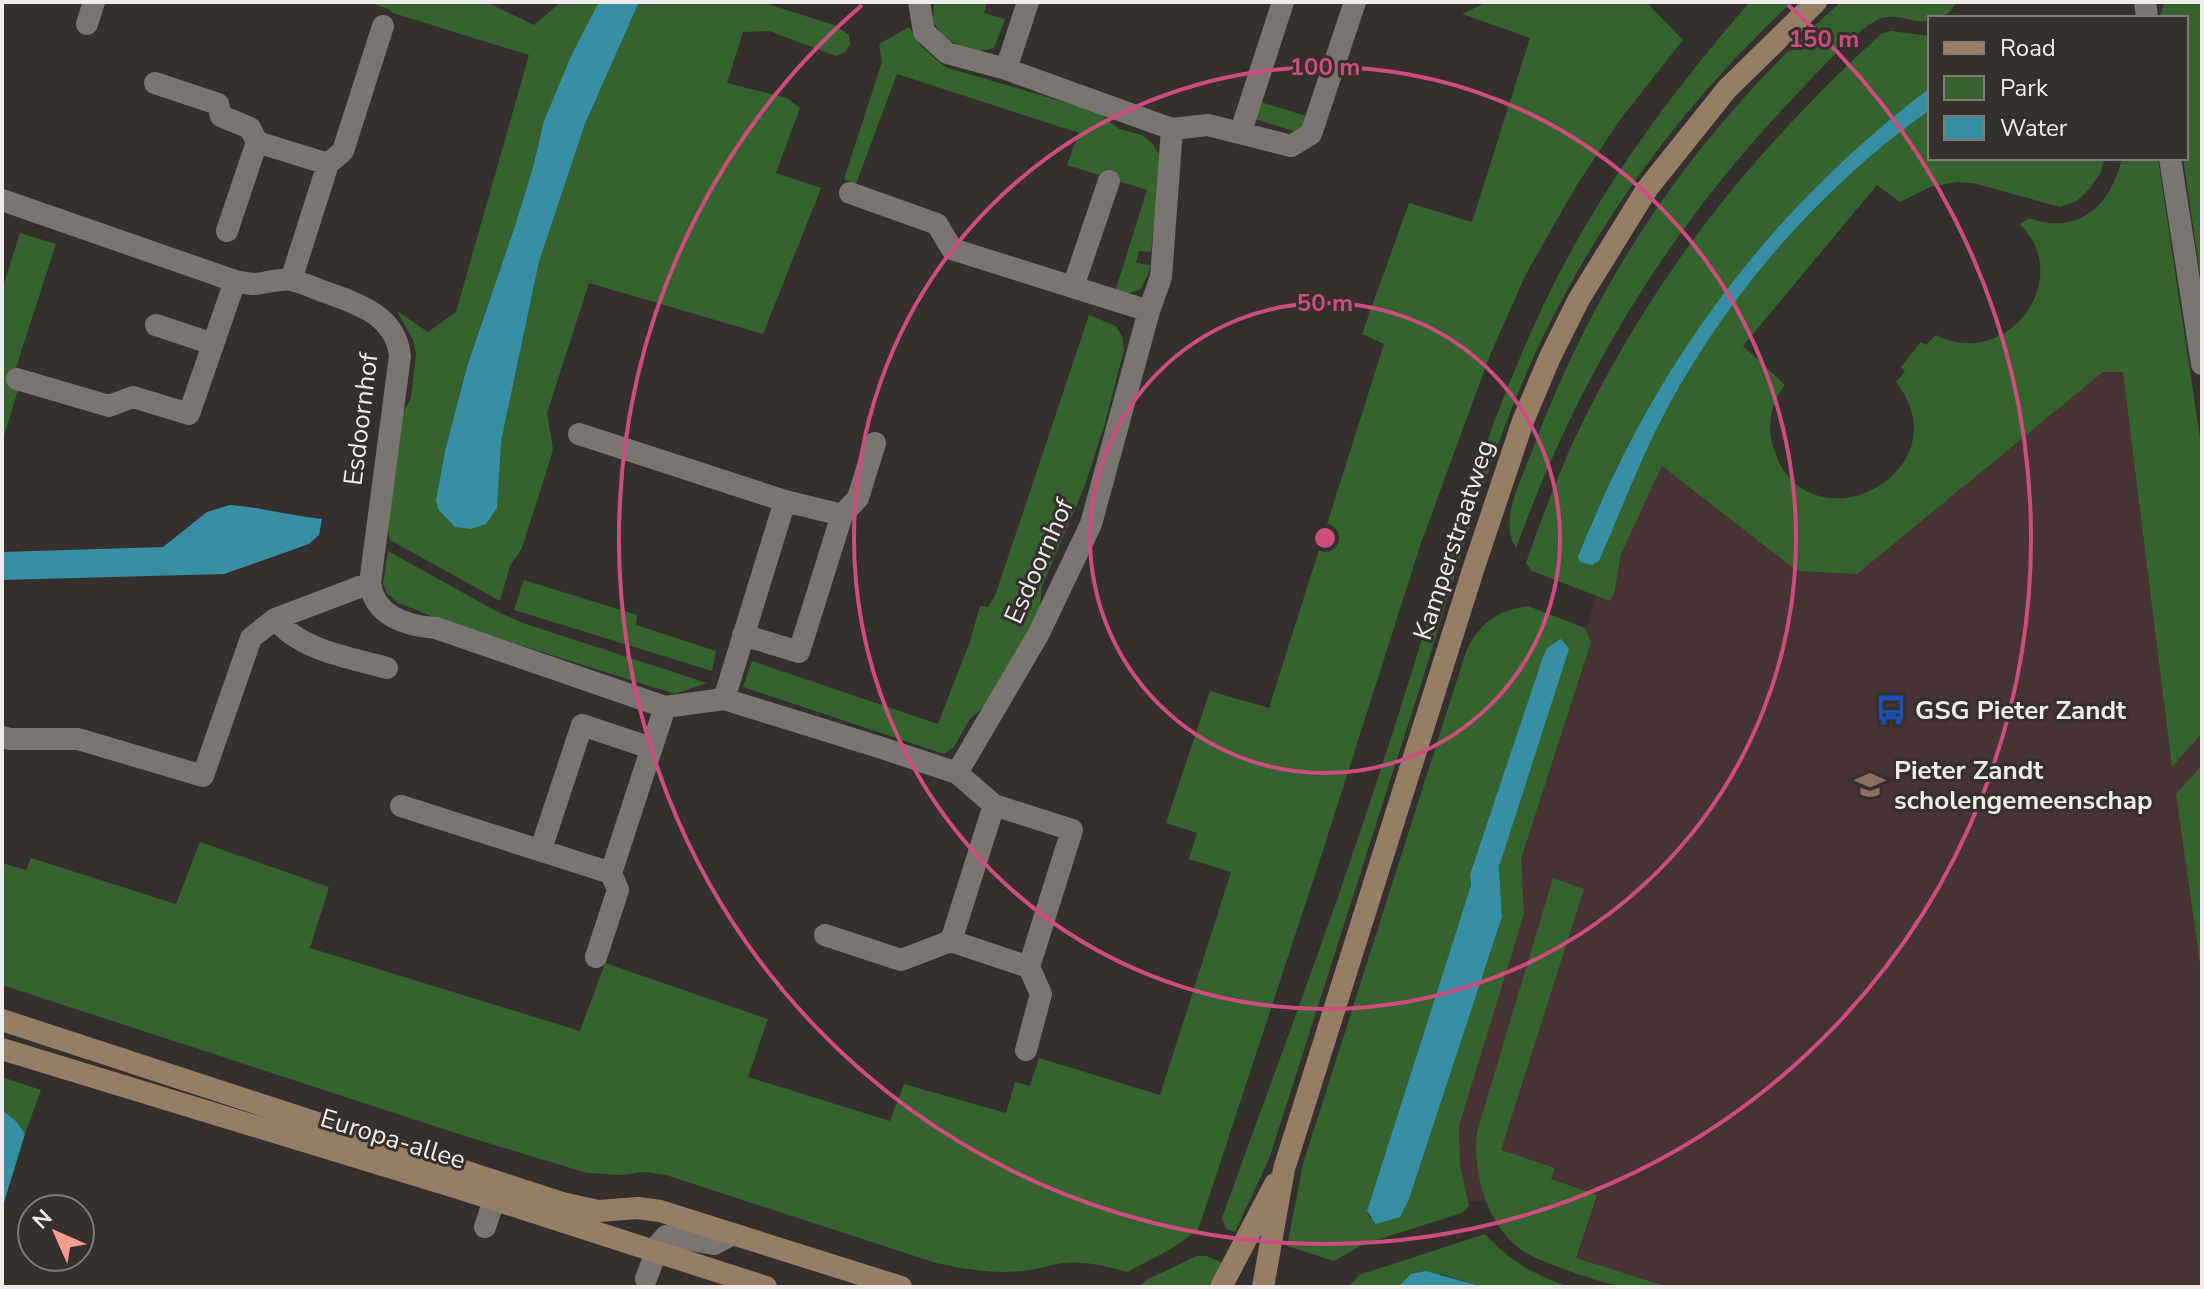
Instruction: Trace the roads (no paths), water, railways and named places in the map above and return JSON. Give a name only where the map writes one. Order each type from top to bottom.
[{"type":"main road","name":"Kamperstraatweg","points":[[1263,1287],[1284,1169],[1473,570],[1523,421],[1550,357],[1611,243],[1647,189],[1727,89],[1816,2]]},
{"type":"main road","name":"Europa-allee","points":[[2,1020],[562,1203],[598,1211],[652,1209],[723,1239],[901,1287]]},
{"type":"main road","name":"Europa-allee","points":[[2,1049],[766,1287]]},
{"type":"main road","name":"Kamperstraatweg","points":[[1221,1287],[1284,1169]]},
{"type":"street","points":[[919,2],[924,32],[947,53],[1006,69],[1172,129],[1208,125],[1291,146],[1311,134],[1355,2]]},
{"type":"street","points":[[1006,69],[1028,2]]},
{"type":"street","points":[[1241,131],[1283,2]]},
{"type":"street","points":[[291,280],[328,164],[343,151],[383,26]]},
{"type":"street","points":[[155,83],[218,104],[221,116],[250,128],[257,142],[227,231]]},
{"type":"street","name":"Esdoornhof","points":[[957,773],[1038,635],[1091,524],[1161,277],[1172,129]]},
{"type":"street","points":[[257,142],[328,164]]},
{"type":"street","points":[[2170,160],[2202,364]]},
{"type":"street","points":[[1073,287],[1109,181]]},
{"type":"street","points":[[850,193],[937,224],[952,249],[1149,311]]},
{"type":"street","name":"Esdoornhof","points":[[2,200],[235,281],[252,285],[291,280],[362,305],[391,329],[399,343],[397,392],[386,448],[370,583]]},
{"type":"street","points":[[17,379],[109,406],[133,397],[189,414],[235,281]]},
{"type":"street","points":[[156,325],[213,344]]},
{"type":"street","points":[[579,434],[785,501],[842,515]]},
{"type":"street","points":[[743,635],[799,652],[842,515],[858,498],[875,443]]},
{"type":"street","points":[[724,699],[785,501]]},
{"type":"street","points":[[2,737],[78,739],[203,776],[251,638],[275,619],[370,583],[372,596],[386,612],[402,623],[436,628],[665,707],[724,699],[957,773],[994,805],[1072,830],[1029,967],[1041,994],[1026,1050]]},
{"type":"street","points":[[275,619],[287,633],[315,648],[387,668]]},
{"type":"street","points":[[596,957],[618,890],[611,873],[665,707]]},
{"type":"street","points":[[541,849],[582,725],[651,748]]},
{"type":"street","points":[[951,941],[994,805]]},
{"type":"street","points":[[401,806],[611,873]]},
{"type":"street","points":[[825,935],[901,960],[951,941],[1029,967]]},
{"type":"street","points":[[485,1227],[494,1200]]},
{"type":"street","points":[[646,1279],[655,1252],[662,1240],[670,1235],[723,1239]]},
{"type":"water","points":[[599,2],[639,2],[585,124],[539,262],[501,442],[497,508],[486,524],[471,529],[455,527],[438,509],[436,500],[467,366],[516,223],[544,121],[572,54]]},
{"type":"water","points":[[1928,90],[1928,112],[1848,176],[1809,214],[1739,296],[1708,340],[1655,432],[1599,561],[1592,565],[1580,562],[1578,557],[1608,488],[1641,421],[1679,358],[1721,298],[1767,241],[1817,187],[1871,136]]},
{"type":"water","points":[[230,505],[322,519],[319,535],[309,544],[224,574],[2,580],[2,552],[163,547],[207,512]]},
{"type":"water","points":[[1561,639],[1569,649],[1499,867],[1502,917],[1408,1202],[1400,1217],[1376,1224],[1367,1211],[1471,885],[1470,874],[1544,654],[1548,647]]},
{"type":"water","points":[[2,1110],[17,1122],[25,1134],[2,1209]]},
{"type":"water","points":[[1426,1271],[1484,1287],[1398,1287],[1411,1274]]},
{"type":"place","name":"GSG Pieter Zandt","points":[[1891,710]]},
{"type":"place","name":"Pieter Zandt scholengemeenschap","points":[[1870,785]]}]
